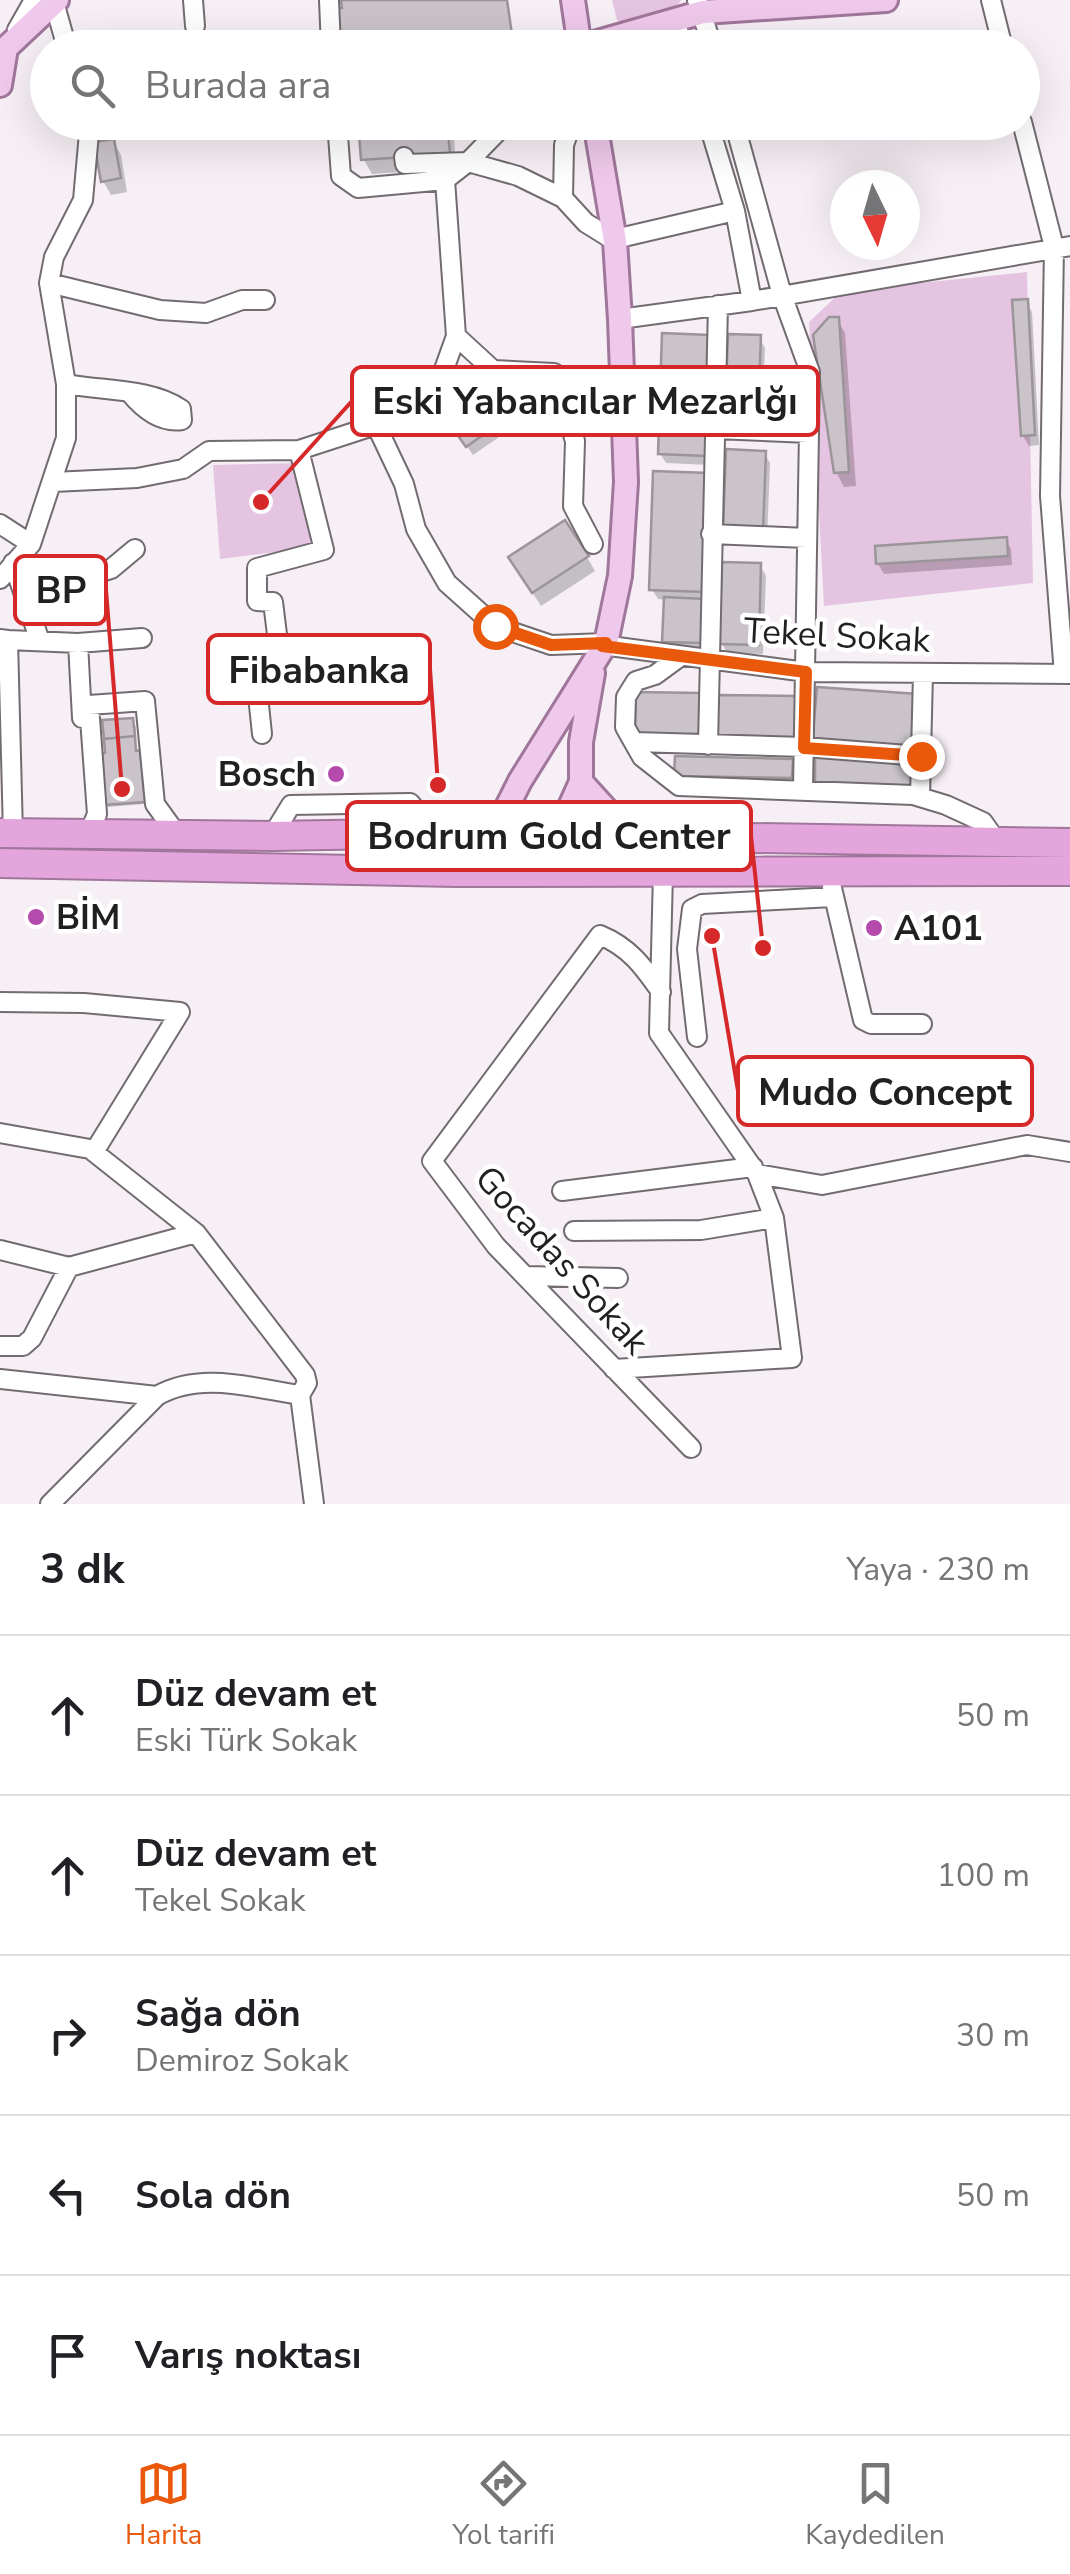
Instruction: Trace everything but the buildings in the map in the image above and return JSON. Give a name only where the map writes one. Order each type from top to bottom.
[{"type":"highway","points":[[6,826],[178,836],[559,830],[630,836],[1070,843]]},
{"type":"highway","points":[[556,872],[559,830]]},
{"type":"highway","points":[[494,872],[495,832]]},
{"type":"highway","points":[[0,863],[663,873],[831,885],[1070,871]]},
{"type":"main road","points":[[573,0],[577,30]]},
{"type":"main road","points":[[637,30],[700,6],[886,0]]},
{"type":"main road","points":[[0,85],[6,48],[48,1]]},
{"type":"main road","points":[[559,830],[582,782],[581,742],[620,576],[626,482],[615,240],[598,140]]},
{"type":"main road","points":[[495,832],[520,781],[601,649]]},
{"type":"main road","points":[[582,782],[630,836]]},
{"type":"street","points":[[193,0],[195,26]]},
{"type":"street","points":[[329,0],[330,30]]},
{"type":"street","points":[[991,0],[998,30]]},
{"type":"street","points":[[48,1],[60,30]]},
{"type":"street","points":[[700,6],[707,30]]},
{"type":"street","points":[[674,19],[678,30]]},
{"type":"street","points":[[0,580],[31,544],[66,438],[66,384],[49,282],[54,257],[83,200],[89,140]]},
{"type":"street","points":[[338,140],[341,176],[358,188],[445,180],[489,140]]},
{"type":"street","points":[[563,198],[566,140]]},
{"type":"street","points":[[713,140],[734,212],[752,301]]},
{"type":"street","points":[[739,140],[782,295],[810,372],[803,788]]},
{"type":"street","points":[[1028,140],[1062,246],[1050,496],[1063,562],[1067,674]]},
{"type":"street","points":[[404,157],[405,164],[473,157],[563,198],[586,222],[615,240],[734,212]]},
{"type":"street","points":[[437,389],[456,336],[445,180]]},
{"type":"street","points":[[620,318],[752,301],[1062,246]]},
{"type":"street","points":[[49,282],[160,310],[206,313],[242,300],[265,300]]},
{"type":"street","points":[[708,745],[718,306]]},
{"type":"street","points":[[456,336],[493,370]]},
{"type":"street","points":[[53,482],[137,478],[183,469],[209,450],[298,450],[376,425],[437,389],[493,370],[554,372],[576,442],[573,506],[593,544]]},
{"type":"street","points":[[66,384],[130,393]]},
{"type":"street","name":"Tekel Sokak","points":[[376,425],[404,484],[416,529],[447,583],[495,626],[551,645],[806,672],[1067,674]]},
{"type":"street","points":[[715,429],[809,433]]},
{"type":"street","points":[[262,734],[258,686],[282,675],[273,602],[257,600],[258,568],[324,550],[298,450]]},
{"type":"street","points":[[0,524],[31,544]]},
{"type":"street","points":[[711,534],[808,538]]},
{"type":"street","points":[[25,591],[50,588],[111,569],[136,549]]},
{"type":"street","points":[[13,564],[40,642]]},
{"type":"street","points":[[6,826],[4,640],[78,643],[142,638]]},
{"type":"street","points":[[78,643],[89,833]]},
{"type":"street","points":[[681,656],[636,682],[626,697],[625,726],[642,757],[680,786],[803,788],[920,797],[982,822],[997,842]]},
{"type":"street","points":[[920,797],[922,673]]},
{"type":"street","points":[[89,833],[98,814],[90,705],[145,701],[155,804],[178,836]]},
{"type":"street","points":[[634,742],[921,756]]},
{"type":"street","points":[[614,1369],[792,1358],[774,1218],[755,1170],[660,1032],[663,873]]},
{"type":"street","points":[[696,1037],[687,949],[692,909],[702,904],[831,885],[862,1020],[871,1024],[922,1024]]},
{"type":"street","name":"Gocadas Sokak","points":[[661,992],[638,958],[600,936],[432,1161],[496,1246],[691,1448]]},
{"type":"street","points":[[0,1002],[84,1002],[180,1012],[94,1152]]},
{"type":"street","points":[[0,1133],[94,1152],[196,1232],[305,1375],[307,1383],[300,1394],[314,1504]]},
{"type":"street","points":[[562,1190],[755,1170],[822,1184],[1027,1145],[1070,1152]]},
{"type":"street","points":[[574,1231],[701,1230],[774,1218]]},
{"type":"street","points":[[0,1250],[70,1267],[196,1232]]},
{"type":"street","points":[[0,1346],[23,1346],[32,1338],[70,1267]]},
{"type":"street","points":[[525,1276],[618,1278]]},
{"type":"street","points":[[0,1379],[157,1396]]},
{"type":"street","points":[[50,1504],[157,1396],[175,1386],[204,1382],[300,1394]]},
{"type":"path","points":[[463,140],[473,157]]},
{"type":"shaded area","points":[[612,0],[681,1],[671,11],[625,26],[617,20]]},
{"type":"shaded area","points":[[1027,272],[1033,583],[824,606],[809,322],[842,291]]},
{"type":"shaded area","points":[[297,463],[315,539],[307,548],[220,559],[213,465]]},
{"type":"tunnel","points":[[401,140],[404,157]]},
{"type":"place","name":"Eski Yabancılar Mezarlğı","points":[[261,502]]},
{"type":"place","name":"Bosch","points":[[336,774]]},
{"type":"place","name":"Fibabanka","points":[[438,785]]},
{"type":"place","name":"BP","points":[[122,789]]},
{"type":"place","name":"BİM","points":[[36,917]]},
{"type":"place","name":"A101","points":[[874,928]]},
{"type":"place","name":"Mudo Concept","points":[[712,936]]},
{"type":"place","name":"Bodrum Gold Center","points":[[763,948]]},
{"type":"route","points":[[495,626],[551,645],[606,643],[602,646],[806,672],[804,748],[921,756]]}]
